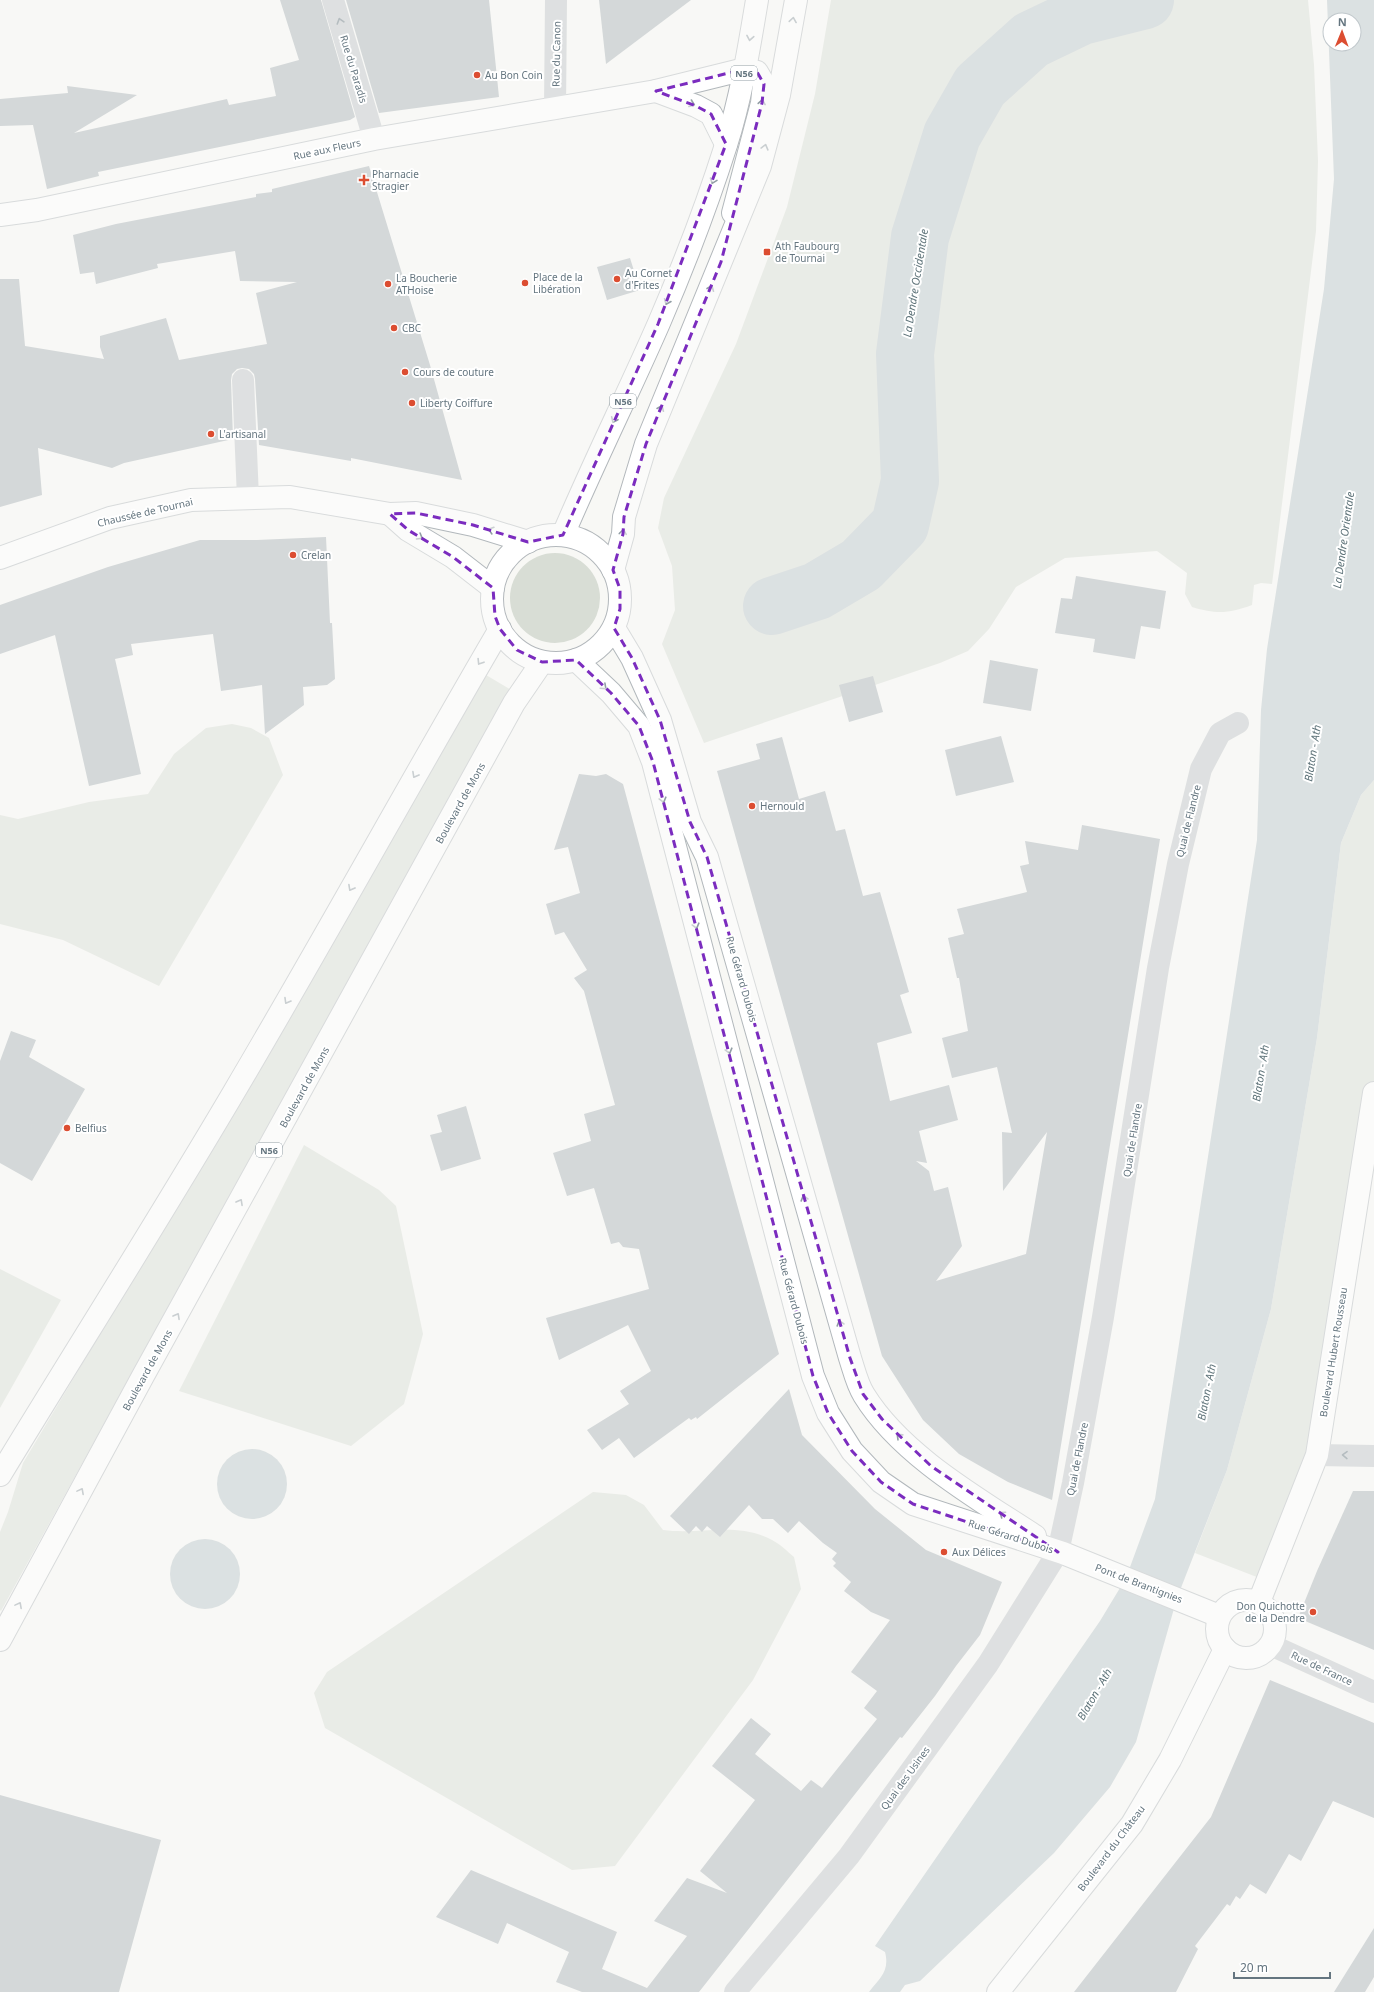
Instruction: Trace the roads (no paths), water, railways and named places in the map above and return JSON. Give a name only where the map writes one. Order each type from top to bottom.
[{"type":"main road","name":"N56","points":[[563,535],[658,324],[682,266],[726,144],[745,69],[757,0]]},
{"type":"main road","points":[[614,570],[623,534],[624,516],[646,444],[760,166],[779,95],[796,0]]},
{"type":"main road","name":"Rue aux Fleurs","points":[[0,215],[37,210],[374,139],[656,91],[745,69]]},
{"type":"main road","points":[[721,262],[762,103],[764,84],[757,72],[745,69]]},
{"type":"main road","points":[[656,91],[696,106],[711,114],[726,144]]},
{"type":"main road","name":"Chaussée de Tournai","points":[[0,558],[110,518],[191,500],[248,498],[290,497],[390,514],[416,513],[473,525],[528,542]]},
{"type":"main road","points":[[390,514],[408,530],[453,557],[493,588]]},
{"type":"main road","points":[[563,535],[583,541],[601,552],[614,570],[620,589],[620,608],[614,628],[598,648],[576,660],[559,663],[542,662],[517,650],[500,629],[493,609],[493,588],[505,560],[515,550],[528,542],[545,536],[563,535]]},
{"type":"main road","name":"Rue Gérard Dubois","points":[[614,628],[632,658],[660,720],[690,822],[707,857],[848,1350],[863,1394],[882,1419],[931,1466],[1058,1552]]},
{"type":"main road","points":[[0,1475],[233,1094],[316,951],[470,677],[500,629]]},
{"type":"main road","name":"Rue Gérard Dubois","points":[[576,660],[611,693],[639,726],[653,762],[813,1376],[828,1413],[852,1451],[880,1482],[913,1504],[1058,1552]]},
{"type":"main road","name":"Boulevard de Mons","points":[[0,1640],[143,1376],[514,703],[542,662]]},
{"type":"main road","name":"Boulevard Hubert Rousseau","points":[[1259,1602],[1316,1455],[1374,1093]]},
{"type":"main road","name":"Pont de Brantignies","points":[[1058,1552],[1219,1616]]},
{"type":"main road","points":[[1249,1599],[1259,1602],[1267,1608],[1273,1616],[1275,1636],[1271,1645],[1258,1656],[1249,1658],[1232,1655],[1225,1649],[1217,1635],[1216,1627],[1219,1616],[1230,1604],[1239,1600],[1249,1599]]},
{"type":"main road","name":"Boulevard du Château","points":[[998,1992],[1136,1818],[1170,1760],[1225,1649]]},
{"type":"street","name":"Rue du Paradis","points":[[333,0],[374,139]]},
{"type":"street","name":"Rue du Canon","points":[[555,109],[556,0]]},
{"type":"street","points":[[243,380],[248,498]]},
{"type":"street","name":"Quai de Flandre","points":[[1058,1552],[1073,1483],[1103,1317],[1158,968],[1178,864],[1202,769],[1229,728]]},
{"type":"street","points":[[1316,1455],[1374,1456]]},
{"type":"street","name":"Quai des Usines","points":[[735,1992],[849,1856],[988,1664],[1058,1552]]},
{"type":"street","name":"Rue de France","points":[[1271,1645],[1374,1692]]},
{"type":"water","points":[[1327,0],[1374,0],[1374,780],[1361,795],[1341,843],[1317,1038],[1271,1309],[1227,1470],[1177,1598],[1136,1742],[1110,1787],[1054,1853],[920,1981],[905,1985],[900,1992],[869,1992],[883,1974],[886,1964],[885,1952],[875,1946],[1100,1621],[1126,1578],[1155,1499],[1257,840],[1261,710],[1267,649],[1324,289],[1334,179],[1329,52],[1362,52],[1362,12],[1327,12]]},
{"type":"water","points":[[252,1449],[265,1452],[277,1459],[284,1471],[287,1484],[284,1497],[277,1509],[265,1516],[252,1519],[239,1516],[227,1509],[220,1497],[217,1484],[220,1471],[227,1459],[239,1452]]},
{"type":"water","points":[[205,1539],[218,1542],[230,1549],[237,1561],[240,1574],[237,1587],[230,1599],[218,1606],[205,1609],[192,1606],[180,1599],[173,1587],[170,1574],[173,1561],[180,1549],[192,1542]]},
{"type":"waterway","name":"La Dendre Occidentale","points":[[772,606],[817,591],[861,565],[900,525],[910,481],[905,354],[920,237],[952,135],[980,86],[1031,40],[1081,16],[1145,0]]},
{"type":"place","name":"Au Bon Coin","points":[[477,75]]},
{"type":"place","name":"Pharnacie Stragier","points":[[364,180]]},
{"type":"place","name":"Ath Faubourg de Tournai","points":[[767,252]]},
{"type":"place","name":"Au Cornet d'Frites","points":[[617,279]]},
{"type":"place","name":"Place de la Libération","points":[[525,283]]},
{"type":"place","name":"La Boucherie ATHoise","points":[[388,284]]},
{"type":"place","name":"CBC","points":[[394,328]]},
{"type":"place","name":"Cours de couture","points":[[405,372]]},
{"type":"place","name":"Liberty Coiffure","points":[[412,403]]},
{"type":"place","name":"L'artisanal","points":[[211,434]]},
{"type":"place","name":"Crelan","points":[[293,555]]},
{"type":"place","name":"Hernould","points":[[752,806]]},
{"type":"place","name":"Belfius","points":[[67,1128]]},
{"type":"place","name":"Aux Délices","points":[[944,1552]]},
{"type":"place","name":"Don Quichotte de la Dendre","points":[[1313,1612]]},
{"type":"water label","name":"La Dendre Orientale","points":[[1343,540]]},
{"type":"water label","name":"Blaton - Ath","points":[[1312,753]]},
{"type":"water label","name":"Blaton - Ath","points":[[1260,1073]]},
{"type":"water label","name":"Blaton - Ath","points":[[1206,1392]]},
{"type":"water label","name":"Blaton - Ath","points":[[1094,1694]]}]
